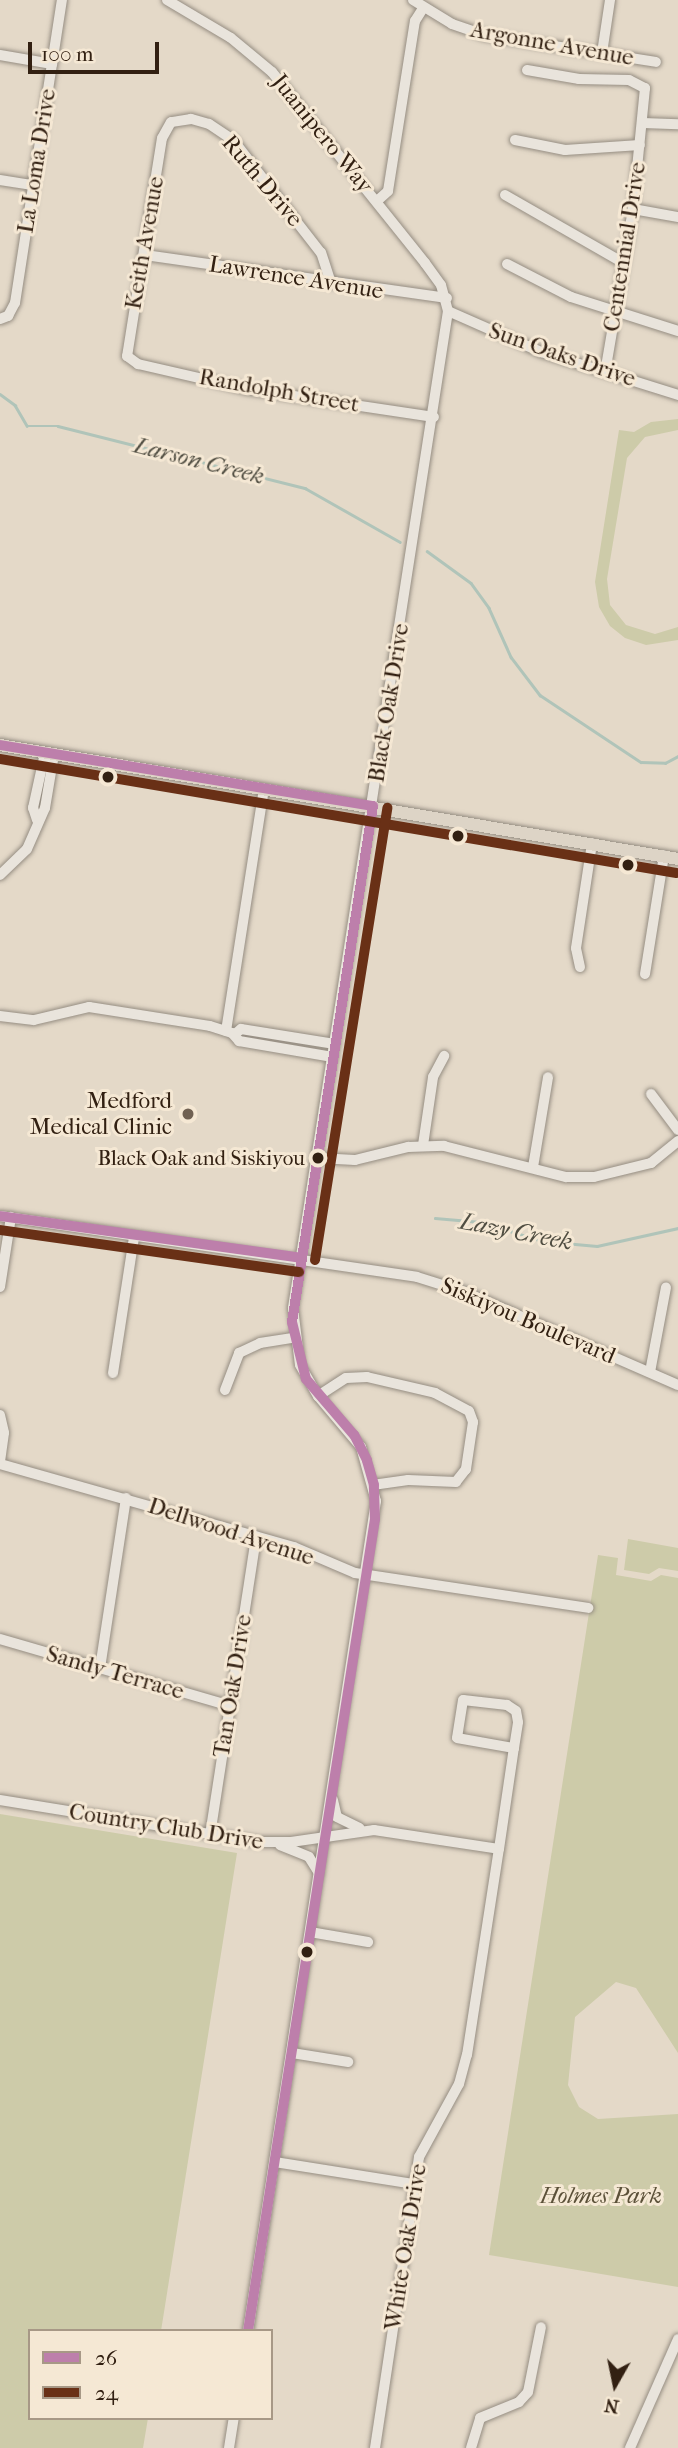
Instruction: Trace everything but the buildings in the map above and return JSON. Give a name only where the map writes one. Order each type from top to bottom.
[{"type":"main road","points":[[0,745],[678,859]]},
{"type":"street","name":"La Loma Drive","points":[[2,319],[15,303],[62,0]]},
{"type":"street","name":"Argonne Avenue","points":[[412,0],[423,8],[484,35],[656,62]]},
{"type":"street","points":[[602,53],[610,0]]},
{"type":"street","name":"Juanipero Way","points":[[172,1],[231,38],[272,72],[377,201],[447,298]]},
{"type":"street","points":[[377,201],[388,191],[415,21],[423,8]]},
{"type":"street","points":[[0,55],[52,64]]},
{"type":"street","name":"Centennial Drive","points":[[527,70],[642,83],[646,95],[633,209],[605,372]]},
{"type":"street","name":"Ruth Drive","points":[[165,129],[171,122],[191,119],[209,124],[233,140],[321,253],[331,284]]},
{"type":"street","points":[[643,123],[678,124]]},
{"type":"street","name":"Keith Avenue","points":[[127,356],[165,129]]},
{"type":"street","points":[[514,140],[565,150],[640,145]]},
{"type":"street","points":[[0,180],[33,186]]},
{"type":"street","points":[[505,195],[622,262]]},
{"type":"street","points":[[633,209],[678,217]]},
{"type":"street","name":"Lawrence Avenue","points":[[145,255],[331,284],[447,298]]},
{"type":"street","points":[[507,264],[571,297],[678,331]]},
{"type":"street","name":"Black Oak Drive","points":[[248,2329],[375,1520],[374,1485],[354,1435],[317,1396],[300,1365],[293,1338],[301,1258],[433,417],[448,311],[447,298]]},
{"type":"street","name":"Sun Oaks Drive","points":[[448,311],[541,352],[678,394]]},
{"type":"street","name":"Randolph Street","points":[[127,356],[138,364],[247,389],[433,417]]},
{"type":"street","points":[[0,875],[23,857],[37,820],[45,808],[50,754]]},
{"type":"street","points":[[230,1032],[264,789]]},
{"type":"street","points":[[580,967],[576,948],[592,843]]},
{"type":"street","points":[[645,974],[664,856]]},
{"type":"street","points":[[0,1016],[34,1020],[89,1007],[230,1032],[241,1029],[335,1044]]},
{"type":"street","points":[[230,1032],[239,1041],[333,1057]]},
{"type":"street","points":[[423,1145],[433,1077],[444,1056]]},
{"type":"street","points":[[533,1167],[548,1077]]},
{"type":"street","points":[[651,1094],[678,1130]]},
{"type":"street","points":[[318,1158],[355,1160],[423,1145],[460,1148],[566,1177],[610,1175],[651,1163],[678,1141]]},
{"type":"street","points":[[0,1287],[5,1217]]},
{"type":"street","name":"Siskiyou Boulevard","points":[[5,1217],[134,1237],[301,1258],[445,1284],[678,1385]]},
{"type":"street","points":[[113,1373],[134,1237]]},
{"type":"street","points":[[650,1372],[666,1287]]},
{"type":"street","points":[[225,1390],[227,1376],[239,1353],[260,1343],[293,1338]]},
{"type":"street","points":[[317,1396],[346,1378],[366,1377],[435,1393],[469,1411],[473,1422],[466,1469],[456,1482],[408,1480],[374,1485]]},
{"type":"street","points":[[0,1415],[0,1462]]},
{"type":"street","name":"Dellwood Avenue","points":[[0,1462],[256,1537],[367,1575],[588,1608]]},
{"type":"street","points":[[100,1668],[126,1498]]},
{"type":"street","name":"Tan Oak Drive","points":[[210,1835],[256,1537]]},
{"type":"street","name":"Sandy Terrace","points":[[0,1639],[230,1706]]},
{"type":"street","name":"White Oak Drive","points":[[375,2448],[414,2184],[427,2139],[463,2073],[499,1849],[518,1722],[512,1708],[463,1700],[457,1738],[514,1748]]},
{"type":"street","points":[[332,1792],[341,1822],[374,1830]]},
{"type":"street","name":"Country Club Drive","points":[[0,1800],[210,1835],[276,1843],[374,1830],[499,1849]]},
{"type":"street","points":[[276,1843],[309,1857],[319,1875]]},
{"type":"street","points":[[310,1932],[368,1942]]},
{"type":"street","points":[[292,2053],[348,2062]]},
{"type":"street","points":[[275,2162],[414,2184]]},
{"type":"street","points":[[471,2448],[480,2418],[519,2402],[528,2392],[541,2327]]},
{"type":"street","points":[[629,2448],[678,2339]]},
{"type":"street","points":[[229,2448],[234,2420]]},
{"type":"green space","points":[[678,419],[678,430],[645,437],[627,458],[607,579],[610,605],[626,625],[655,634],[678,627],[678,640],[646,645],[625,638],[610,626],[599,607],[595,582],[619,430],[634,432],[651,422]]},
{"type":"green space","points":[[628,1539],[678,1548],[678,1571],[659,1568],[649,1574],[624,1570]]},
{"type":"green space","name":"Holmes Park","points":[[598,1555],[618,1558],[616,1575],[651,1581],[661,1575],[678,1578],[678,2053],[636,1988],[616,1982],[575,2017],[568,2085],[579,2107],[598,2119],[678,2114],[678,2287],[489,2255]]},
{"type":"green space","points":[[0,1814],[237,1853],[161,2329],[28,2329],[28,2420],[148,2420],[143,2448],[0,2448]]},
{"type":"waterway","name":"Larson Creek","points":[[0,394],[15,405],[27,426],[58,426],[305,488],[400,542]]},
{"type":"waterway","name":"Larson Creek","points":[[427,551],[471,583],[489,608],[511,657],[540,695],[641,762],[665,763],[678,756]]},
{"type":"waterway","name":"Lazy Creek","points":[[435,1218],[481,1222],[542,1241],[597,1246],[678,1228]]},
{"type":"transit line","name":"26","points":[[0,745],[373,806]]},
{"type":"transit line","name":"24","points":[[0,759],[676,873]]},
{"type":"transit line","name":"26","points":[[248,2329],[375,1519],[374,1485],[367,1460],[354,1435],[306,1379],[292,1322],[373,806]]},
{"type":"transit line","name":"24","points":[[315,1260],[387,808]]},
{"type":"transit line","name":"26","points":[[0,1216],[301,1258]]},
{"type":"transit line","name":"24","points":[[0,1230],[299,1272]]},
{"type":"place","name":"Medford Medical Clinic","points":[[188,1114]]},
{"type":"place","name":"Black Oak and Siskiyou","points":[[318,1158]]}]
